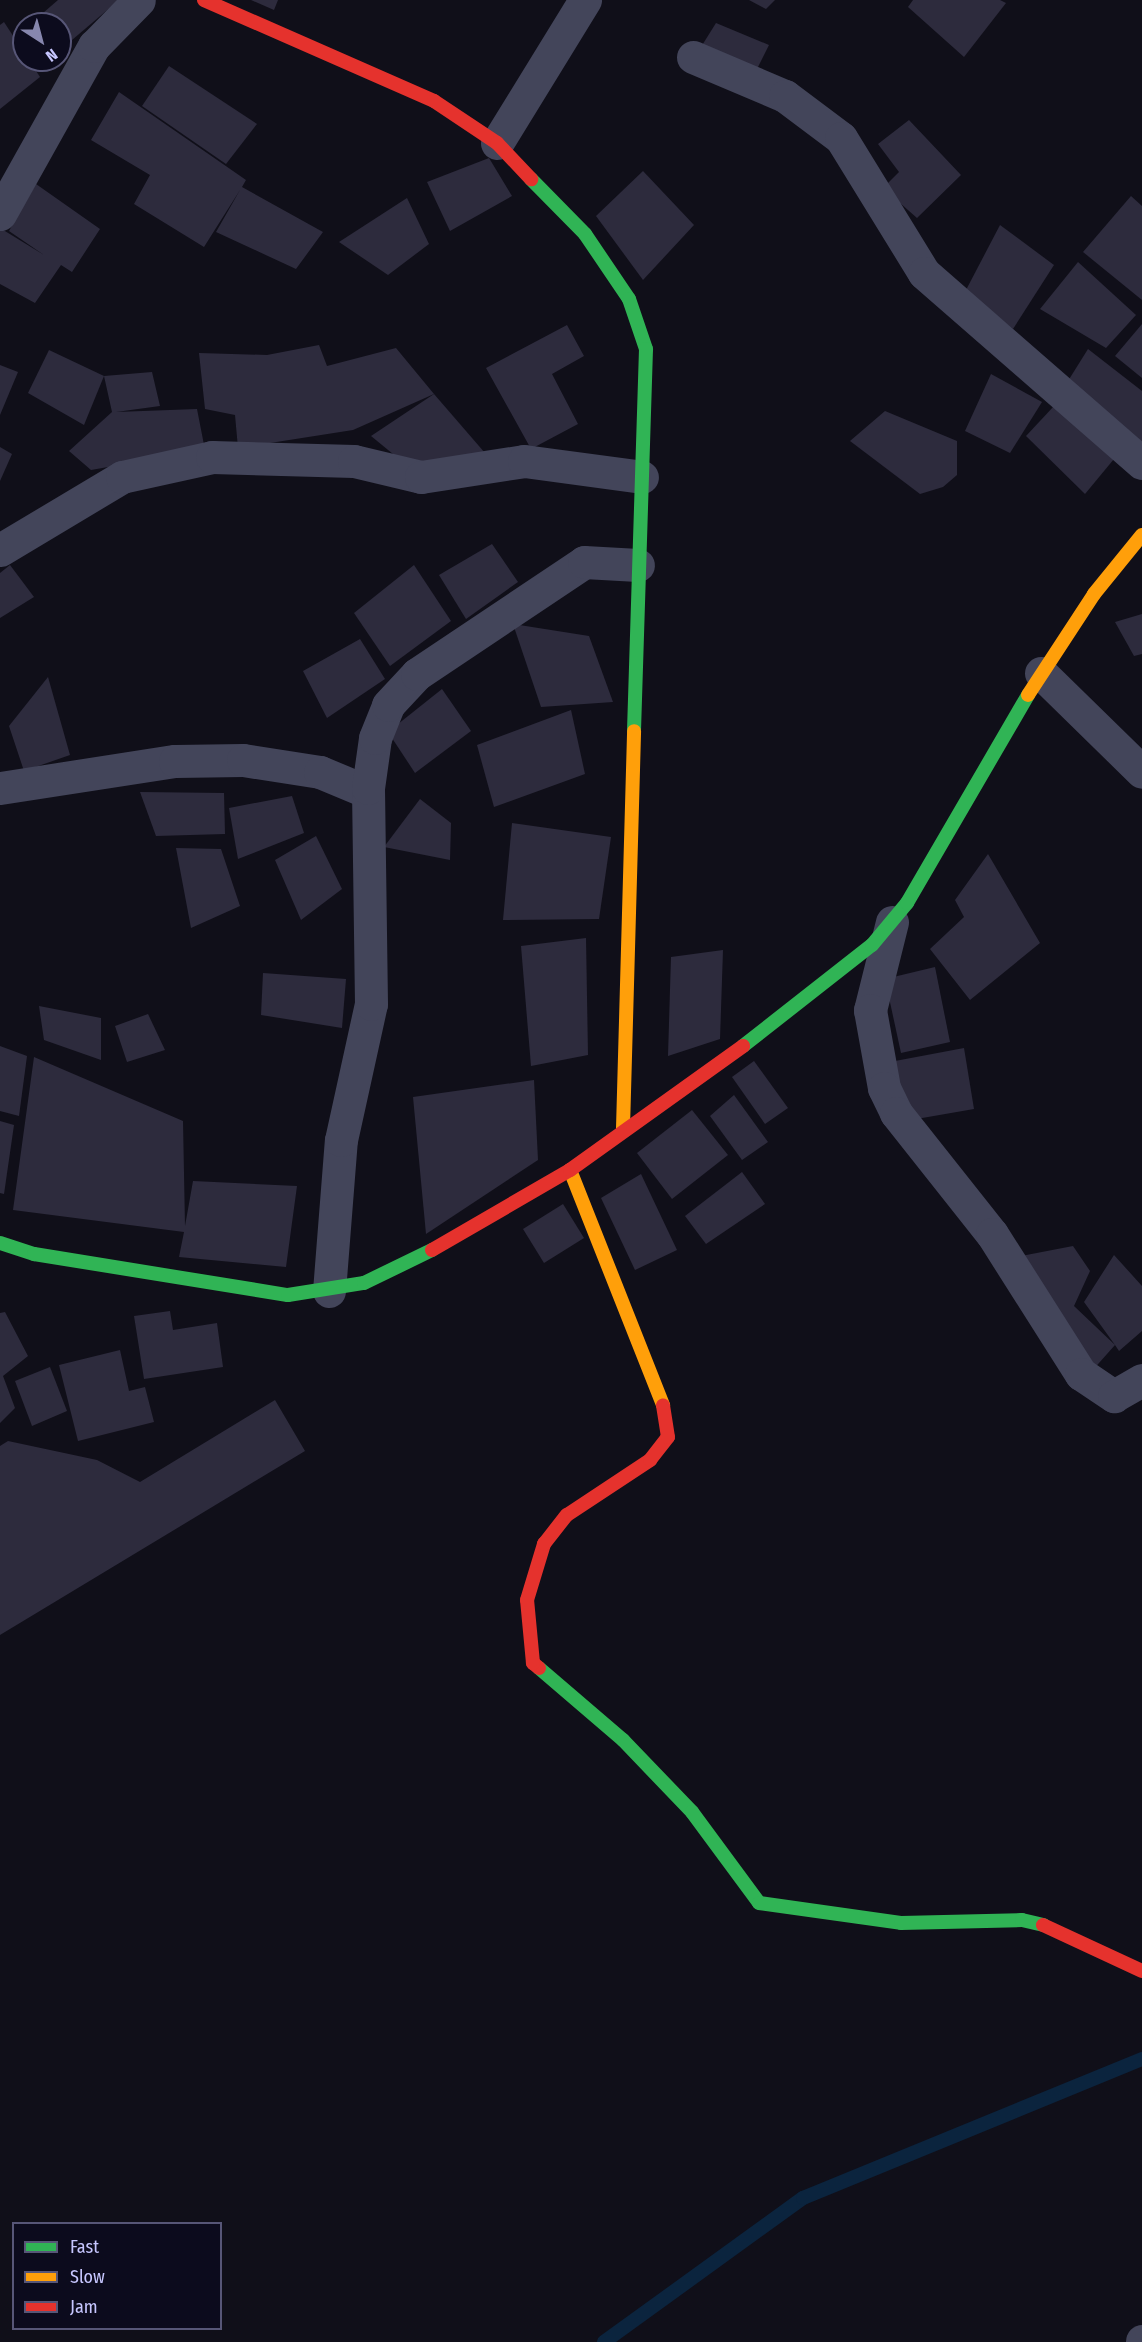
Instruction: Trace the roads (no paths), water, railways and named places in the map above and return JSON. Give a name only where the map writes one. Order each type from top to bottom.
[{"type":"street","points":[[0,214],[94,46],[140,0]]},
{"type":"street","points":[[204,0],[434,101],[497,143],[585,234],[630,299],[646,349],[623,1128]]},
{"type":"street","points":[[497,143],[585,0]]},
{"type":"street","points":[[693,57],[785,96],[841,138],[924,273],[1142,463]]},
{"type":"street","points":[[0,550],[122,477],[212,457],[354,461],[421,477],[524,460],[642,477]]},
{"type":"street","points":[[0,1243],[34,1254],[288,1295],[328,1291],[404,1266],[570,1170],[623,1128],[807,1000],[882,933],[1041,673],[1094,594],[1142,535]]},
{"type":"street","points":[[328,1291],[340,1140],[370,1004],[368,792],[375,738],[388,705],[417,674],[584,562],[638,565]]},
{"type":"street","points":[[1041,673],[1142,772]]},
{"type":"street","points":[[0,788],[175,761],[243,760],[320,772],[368,792]]},
{"type":"street","points":[[882,933],[870,1010],[884,1088],[896,1113],[992,1234],[1081,1374],[1114,1396],[1142,1380]]},
{"type":"street","points":[[570,1170],[664,1411],[668,1437],[650,1460],[567,1515],[544,1544],[526,1600],[533,1663],[623,1740],[692,1812],[759,1904],[901,1923],[1022,1920],[1057,1929],[1142,1971]]},
{"type":"waterway","points":[[604,2342],[803,2198],[1142,2059]]}]
